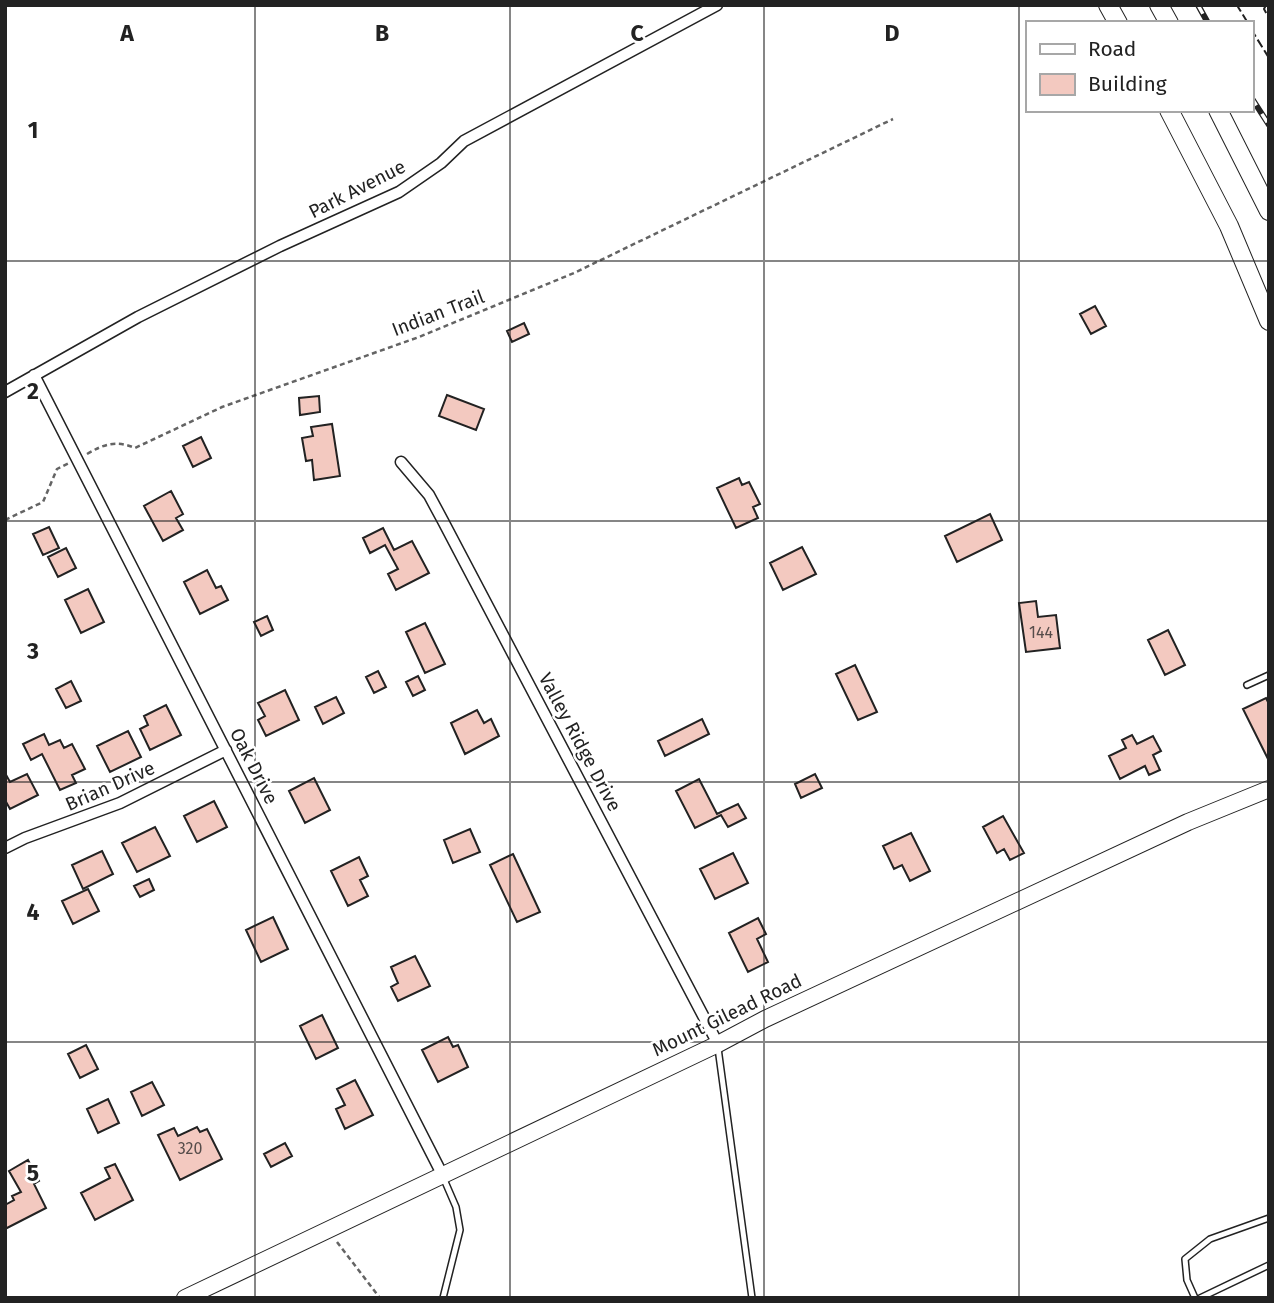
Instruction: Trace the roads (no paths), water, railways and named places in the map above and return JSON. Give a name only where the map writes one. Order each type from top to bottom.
[{"type":"main road","points":[[1108,5],[1117,21]]},
{"type":"main road","points":[[1159,5],[1169,21]]},
{"type":"main road","points":[[1170,112],[1229,226],[1269,321]]},
{"type":"main road","points":[[1219,112],[1269,211]]},
{"type":"main road","name":"Mount Gilead Road","points":[[185,1298],[209,1293],[330,1228],[718,1044],[765,1019],[1113,856],[1269,789]]},
{"type":"street","name":"Park Avenue","points":[[5,391],[138,317],[280,246],[399,192],[441,163],[464,141],[717,5]]},
{"type":"street","name":"Oak Drive","points":[[34,375],[442,1174]]},
{"type":"street","name":"Valley Ridge Drive","points":[[401,462],[429,495],[439,512],[718,1044]]},
{"type":"street","name":"Brian Drive","points":[[5,848],[121,803],[226,750]]},
{"type":"lane","points":[[1247,685],[1269,675]]},
{"type":"lane","points":[[718,1044],[752,1298]]},
{"type":"lane","points":[[442,1174],[456,1208],[460,1230],[443,1298]]},
{"type":"lane","points":[[1269,1218],[1210,1239],[1185,1259],[1187,1280],[1197,1298],[1269,1265]]},
{"type":"railway","points":[[1198,5],[1207,21]]},
{"type":"railway","points":[[1253,100],[1269,125]]}]
